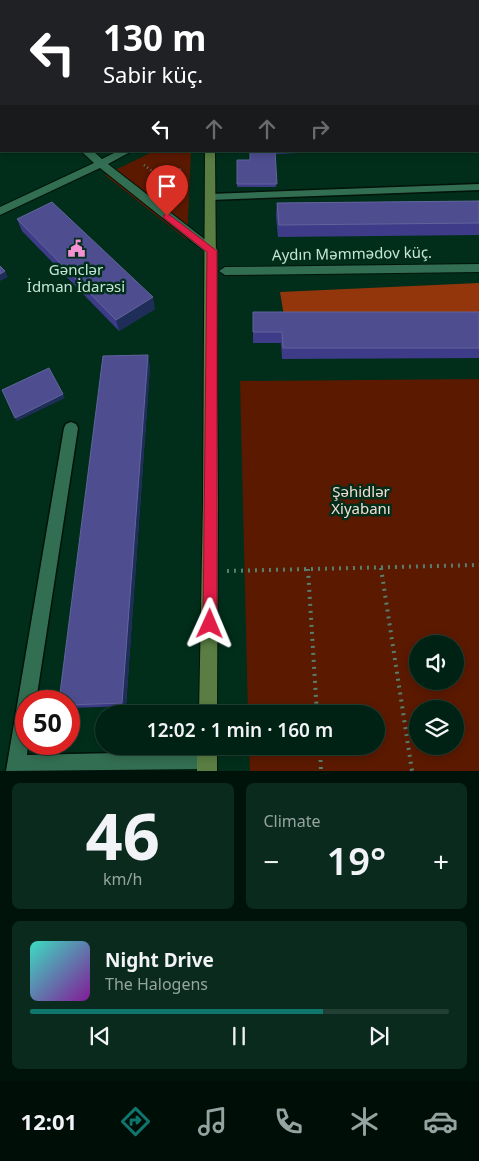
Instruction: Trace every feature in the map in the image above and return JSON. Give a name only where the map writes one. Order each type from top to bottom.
[{"type":"main road","points":[[208,705],[211,571],[212,251],[210,152]]},
{"type":"street","points":[[87,152],[212,251]]},
{"type":"street","points":[[0,212],[125,152]]},
{"type":"street","name":"Aydın Məmmədov küç.","points":[[225,271],[479,268]]},
{"type":"lane","points":[[210,197],[479,187]]},
{"type":"lane","points":[[28,690],[71,428]]},
{"type":"lane","points":[[16,767],[207,759]]},
{"type":"path","points":[[144,165],[163,179]]},
{"type":"path","points":[[138,192],[181,169]]},
{"type":"path","points":[[211,571],[479,565]]},
{"type":"path","points":[[381,568],[412,771]]},
{"type":"path","points":[[308,569],[317,705]]},
{"type":"path","points":[[320,755],[321,771]]},
{"type":"green space","points":[[152,152],[191,152],[187,240],[105,175]]},
{"type":"green space","name":"Şəhidlər Xiyabanı","points":[[479,379],[479,771],[250,771],[249,755],[385,755],[385,705],[248,705],[240,381]]},
{"type":"shaded area","points":[[479,283],[479,313],[284,316],[280,292]]},
{"type":"building","points":[[250,152],[275,152],[277,184],[237,184],[237,160],[250,160]]},
{"type":"building","points":[[479,201],[479,223],[279,225],[277,203]]},
{"type":"building","points":[[52,202],[153,297],[116,320],[17,219]]},
{"type":"building","points":[[0,266],[5,271],[0,274]]},
{"type":"building","points":[[253,312],[479,312],[479,348],[283,348],[282,332],[253,332]]},
{"type":"building","points":[[148,355],[122,703],[80,705],[80,690],[60,690],[103,356]]},
{"type":"building","points":[[49,368],[63,394],[15,418],[2,390]]},
{"type":"place","name":"Gənclər İdman İdarəsi","points":[[76,248]]},
{"type":"route","points":[[167,216],[212,251],[210,624]]}]
